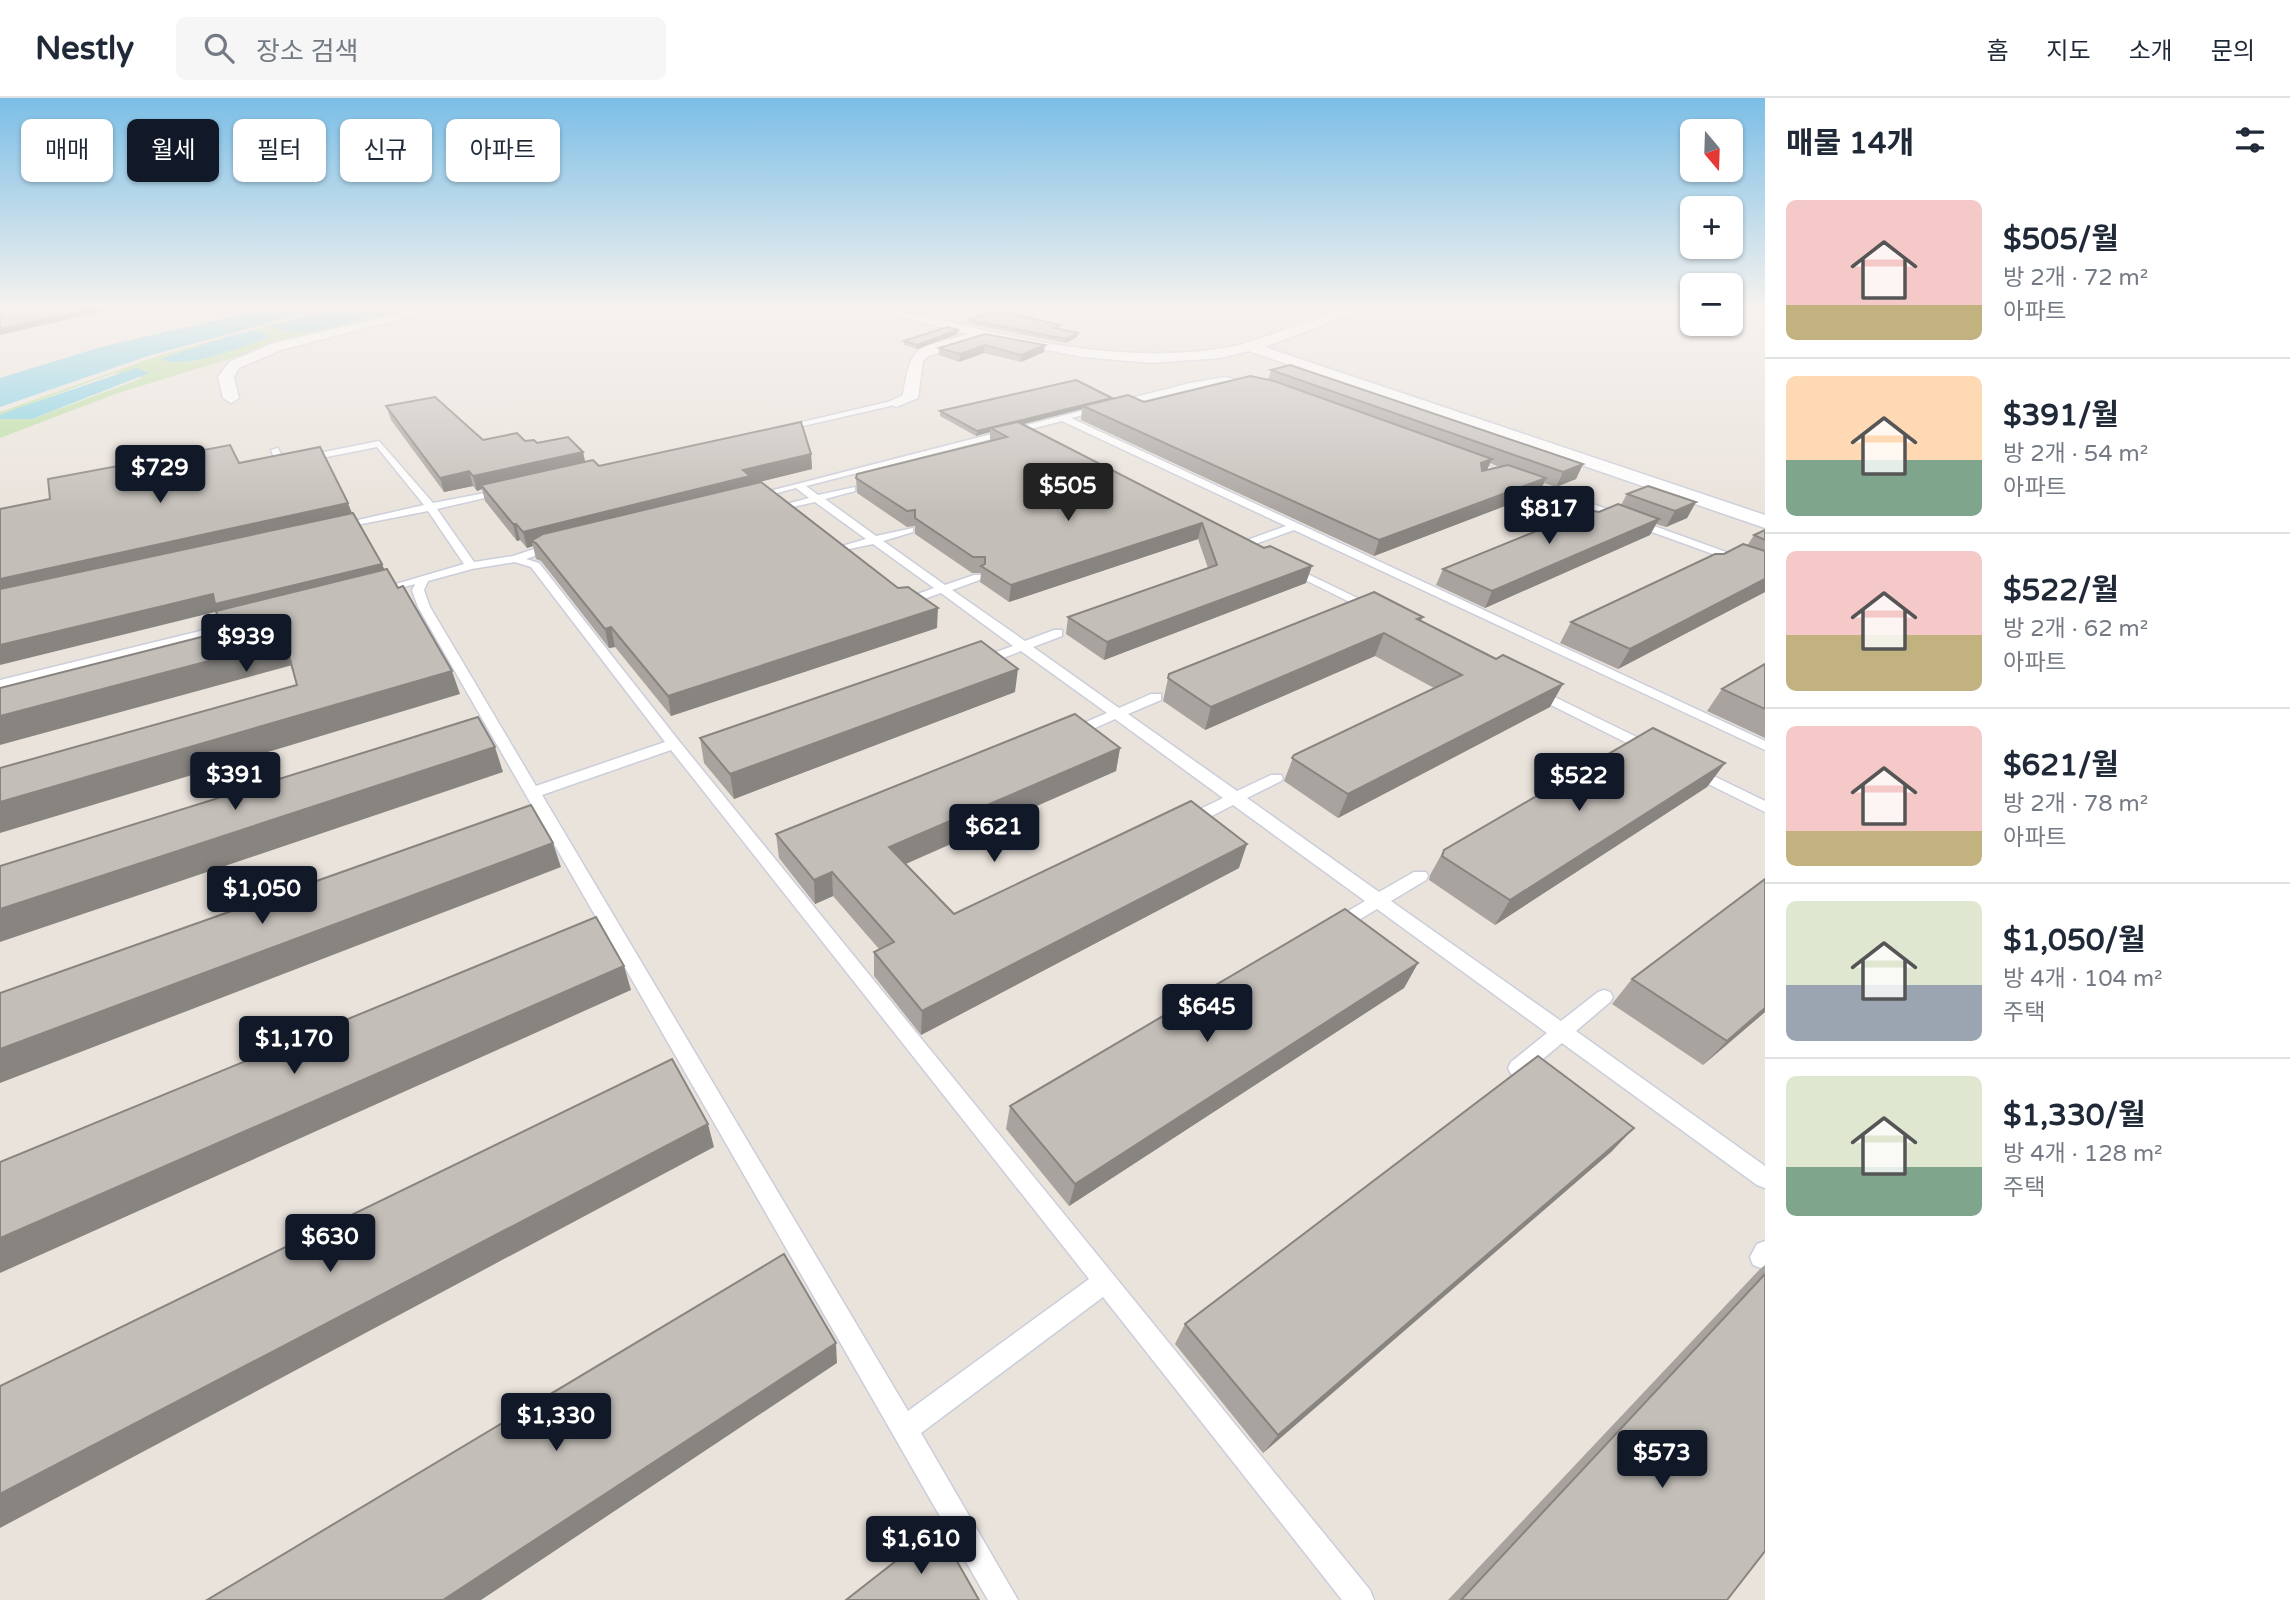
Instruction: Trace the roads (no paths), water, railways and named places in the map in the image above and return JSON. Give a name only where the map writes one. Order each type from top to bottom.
[{"type":"street","points":[[226,377],[231,398]]},
{"type":"street","points":[[895,402],[910,398],[913,377]]},
{"type":"street","points":[[1339,377],[1765,522]]},
{"type":"lane","points":[[745,498],[1211,380],[1240,381],[1265,387]]},
{"type":"lane","points":[[764,432],[895,402]]},
{"type":"lane","points":[[1063,418],[1765,746]]},
{"type":"lane","points":[[1017,430],[1041,442]]},
{"type":"lane","points":[[275,450],[281,463],[379,444],[430,506],[471,566]]},
{"type":"lane","points":[[1463,459],[1765,570]]},
{"type":"lane","points":[[1480,482],[1501,474]]},
{"type":"lane","points":[[798,485],[1765,1178]]},
{"type":"lane","points":[[323,531],[517,488]]},
{"type":"lane","points":[[782,508],[852,489]]},
{"type":"lane","points":[[1598,518],[1610,513]]},
{"type":"lane","points":[[1243,545],[1296,526]]},
{"type":"lane","points":[[839,551],[909,530]]},
{"type":"lane","points":[[1231,539],[1256,551]]},
{"type":"lane","points":[[370,593],[471,566],[515,559],[570,542]]},
{"type":"lane","points":[[1718,563],[1730,558]]},
{"type":"lane","points":[[515,559],[535,565],[674,744],[1360,1600]]},
{"type":"lane","points":[[1280,563],[1380,613]]},
{"type":"lane","points":[[908,600],[978,577]]},
{"type":"lane","points":[[423,580],[418,590],[424,607],[1004,1600]]},
{"type":"lane","points":[[0,684],[251,622]]},
{"type":"lane","points":[[986,660],[1058,633]]},
{"type":"lane","points":[[1529,688],[1666,757]]},
{"type":"lane","points":[[1075,732],[1156,697]]},
{"type":"lane","points":[[534,792],[674,744]]},
{"type":"lane","points":[[1678,763],[1765,807]]},
{"type":"lane","points":[[1197,817],[1276,778]]},
{"type":"lane","points":[[1336,926],[1420,876]]},
{"type":"lane","points":[[1518,1068],[1604,997]]},
{"type":"lane","points":[[905,1429],[1104,1282]]},
{"type":"water","points":[[3,377],[87,377],[0,407],[0,378]]},
{"type":"water","points":[[109,377],[139,377],[32,419],[0,419],[0,415]]}]
